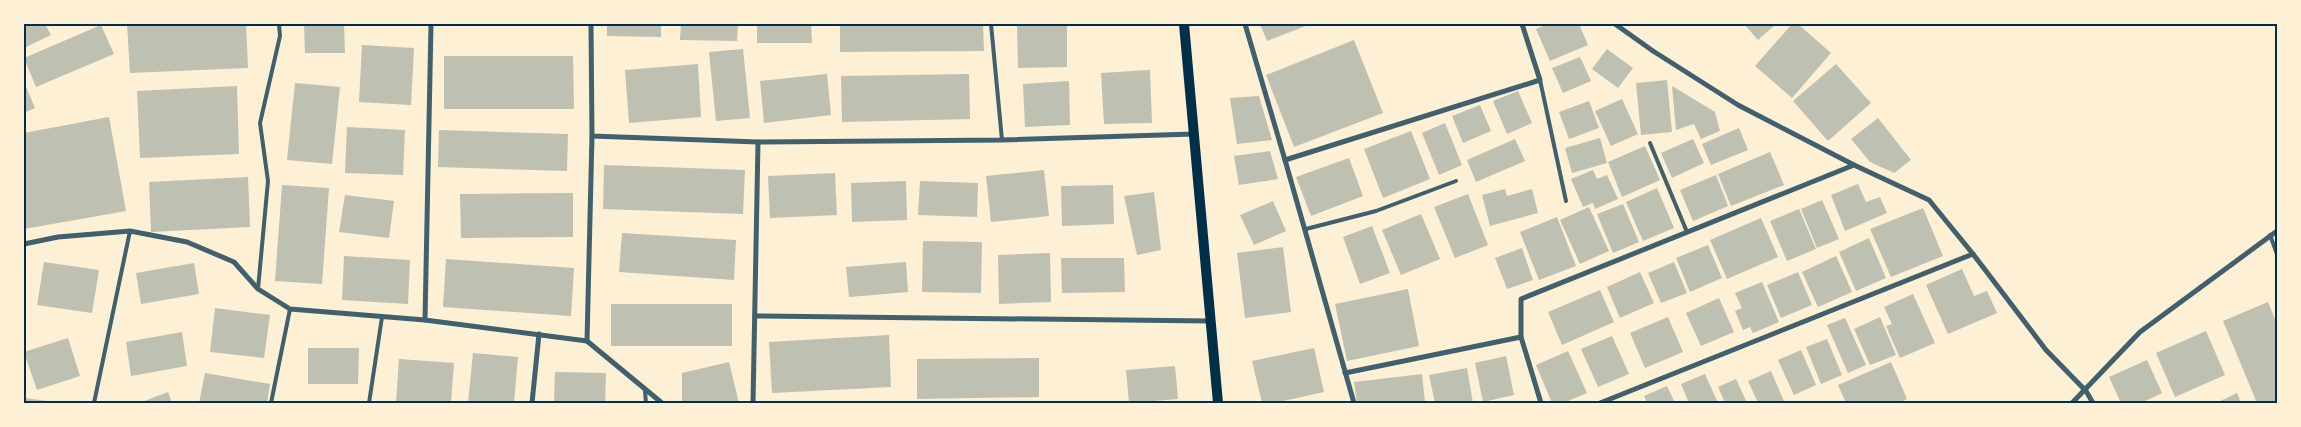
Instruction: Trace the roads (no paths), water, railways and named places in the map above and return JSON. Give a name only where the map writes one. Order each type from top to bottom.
[{"type":"main road","points":[[1184,24],[1218,403]]},
{"type":"street","points":[[425,320],[431,24]]},
{"type":"street","points":[[587,341],[592,136],[591,24]]},
{"type":"street","points":[[1245,24],[1306,229],[1354,403]]},
{"type":"street","points":[[1285,160],[1540,80],[1522,24]]},
{"type":"street","points":[[1615,24],[1653,51],[1738,105],[1854,165],[1928,200],[1973,254],[2046,350],[2086,391],[2092,403]]},
{"type":"street","points":[[592,136],[758,142],[1002,140],[1194,134]]},
{"type":"street","points":[[753,403],[758,142]]},
{"type":"street","points":[[1541,403],[1521,337],[1521,299],[1854,165]]},
{"type":"street","points":[[24,244],[58,236],[130,231],[186,242],[234,262],[258,289],[290,309],[425,320],[587,341],[645,391],[662,403]]},
{"type":"street","points":[[2072,403],[2086,391],[2140,332],[2277,231]]},
{"type":"street","points":[[1600,403],[1973,254]]},
{"type":"street","points":[[755,316],[1210,321]]},
{"type":"street","points":[[532,403],[539,334]]},
{"type":"street","points":[[1345,373],[1521,337]]},
{"type":"lane","points":[[258,289],[268,181],[260,123],[280,36],[278,24]]},
{"type":"lane","points":[[991,24],[1002,140]]},
{"type":"lane","points":[[1540,80],[1566,201]]},
{"type":"lane","points":[[1650,143],[1687,232]]},
{"type":"lane","points":[[1306,229],[1376,211],[1456,181]]},
{"type":"lane","points":[[94,403],[130,231]]},
{"type":"lane","points":[[2270,235],[2277,254]]},
{"type":"lane","points":[[271,403],[290,309]]},
{"type":"lane","points":[[369,403],[382,317]]},
{"type":"lane","points":[[645,391],[646,403]]}]
